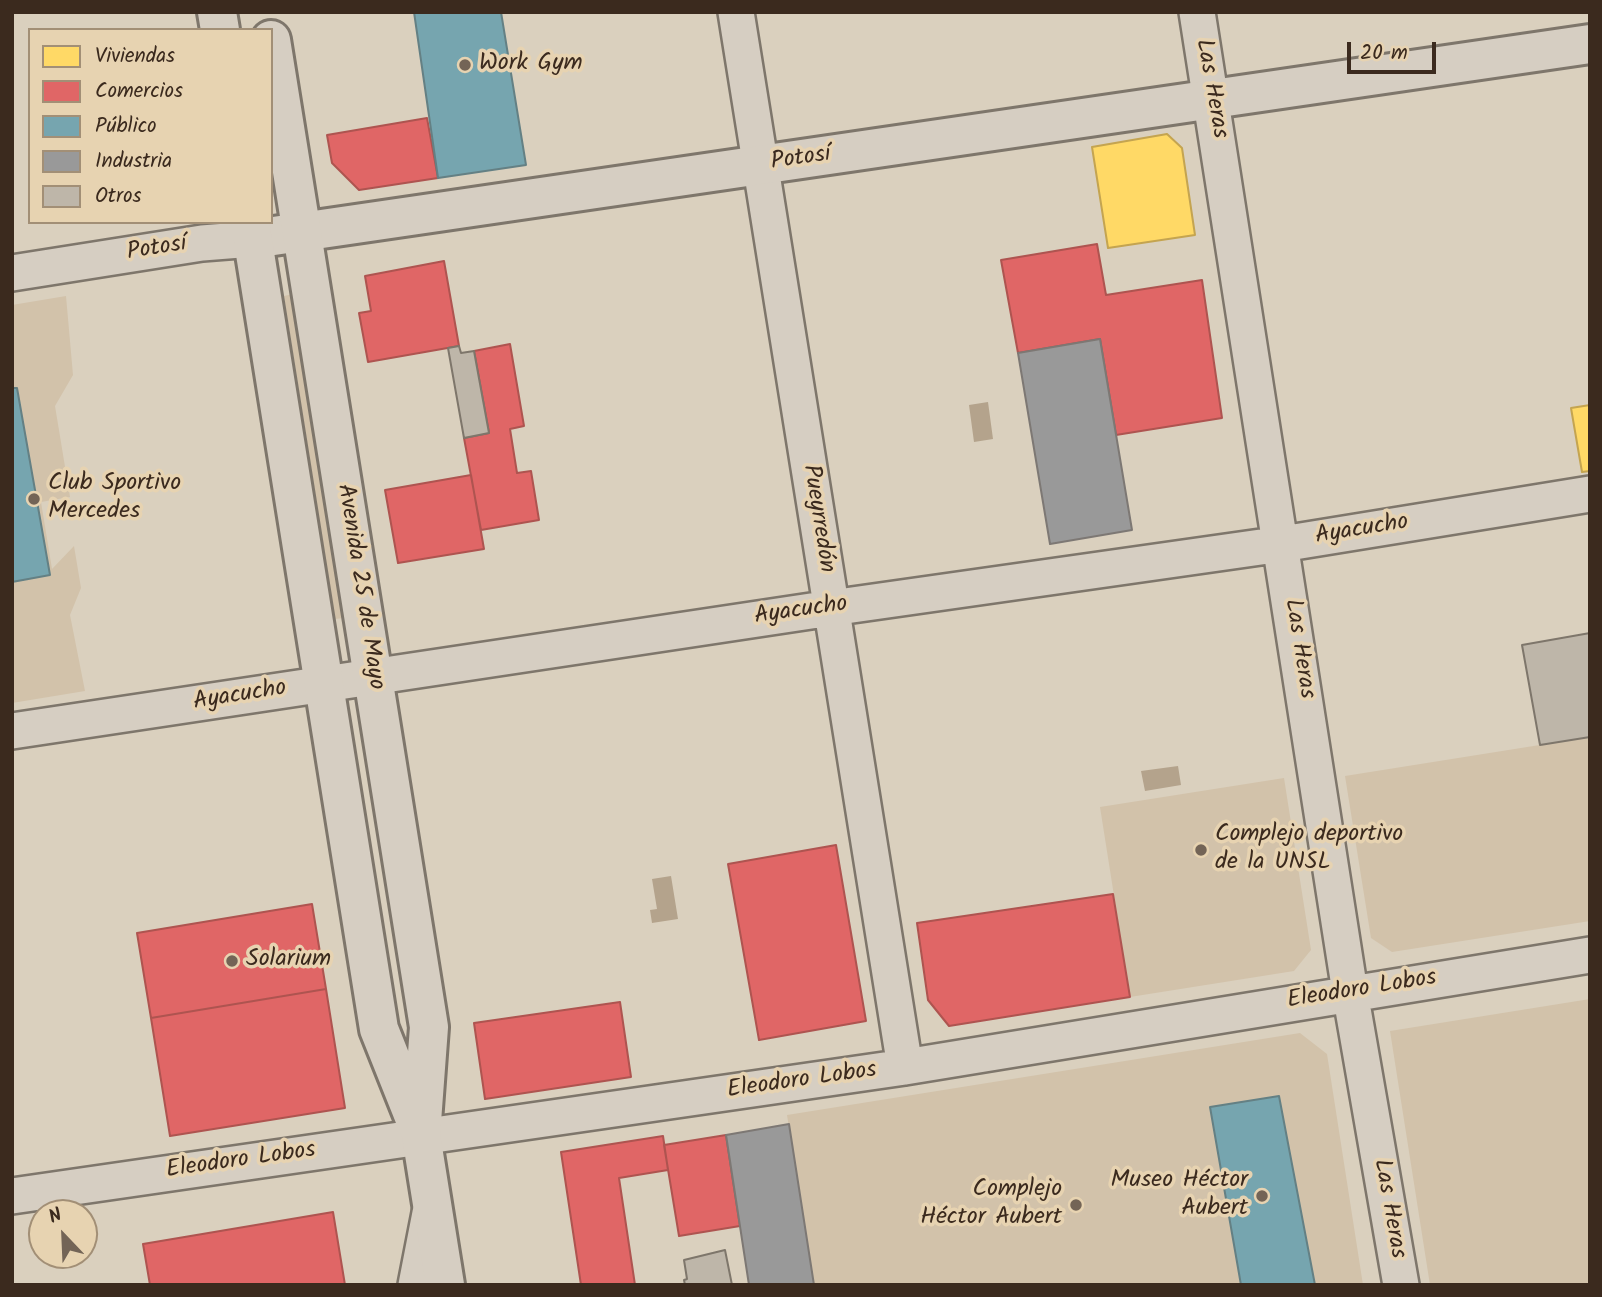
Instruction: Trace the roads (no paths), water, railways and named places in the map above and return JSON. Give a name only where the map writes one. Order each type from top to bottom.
[{"type":"main road","name":"Potosí","points":[[252,231],[302,232],[1590,44]]},
{"type":"main road","name":"Avenida 25 de Mayo","points":[[273,52],[429,1027],[421,1135]]},
{"type":"main road","name":"Avenida 25 de Mayo","points":[[252,231],[379,1028],[421,1135],[444,1285]]},
{"type":"street","name":"Pueyrredón","points":[[736,12],[905,1067]]},
{"type":"street","name":"Las Heras","points":[[1197,12],[1350,992],[1401,1285]]},
{"type":"street","name":"Potosí","points":[[12,273],[202,243],[252,231]]},
{"type":"street","name":"Ayacucho","points":[[12,731],[831,608],[1282,544],[1590,494]]},
{"type":"street","name":"Eleodoro Lobos","points":[[12,1196],[905,1067],[1350,992],[1590,955]]},
{"type":"street","points":[[416,1285],[432,1203]]},
{"type":"place","name":"Work Gym","points":[[465,65]]},
{"type":"place","name":"Club Sportivo Mercedes","points":[[34,499]]},
{"type":"place","name":"Complejo deportivo de la UNSL","points":[[1201,850]]},
{"type":"place","name":"Solarium","points":[[232,961]]},
{"type":"place","name":"Museo Héctor Aubert","points":[[1262,1196]]},
{"type":"place","name":"Complejo Héctor Aubert","points":[[1076,1205]]}]
